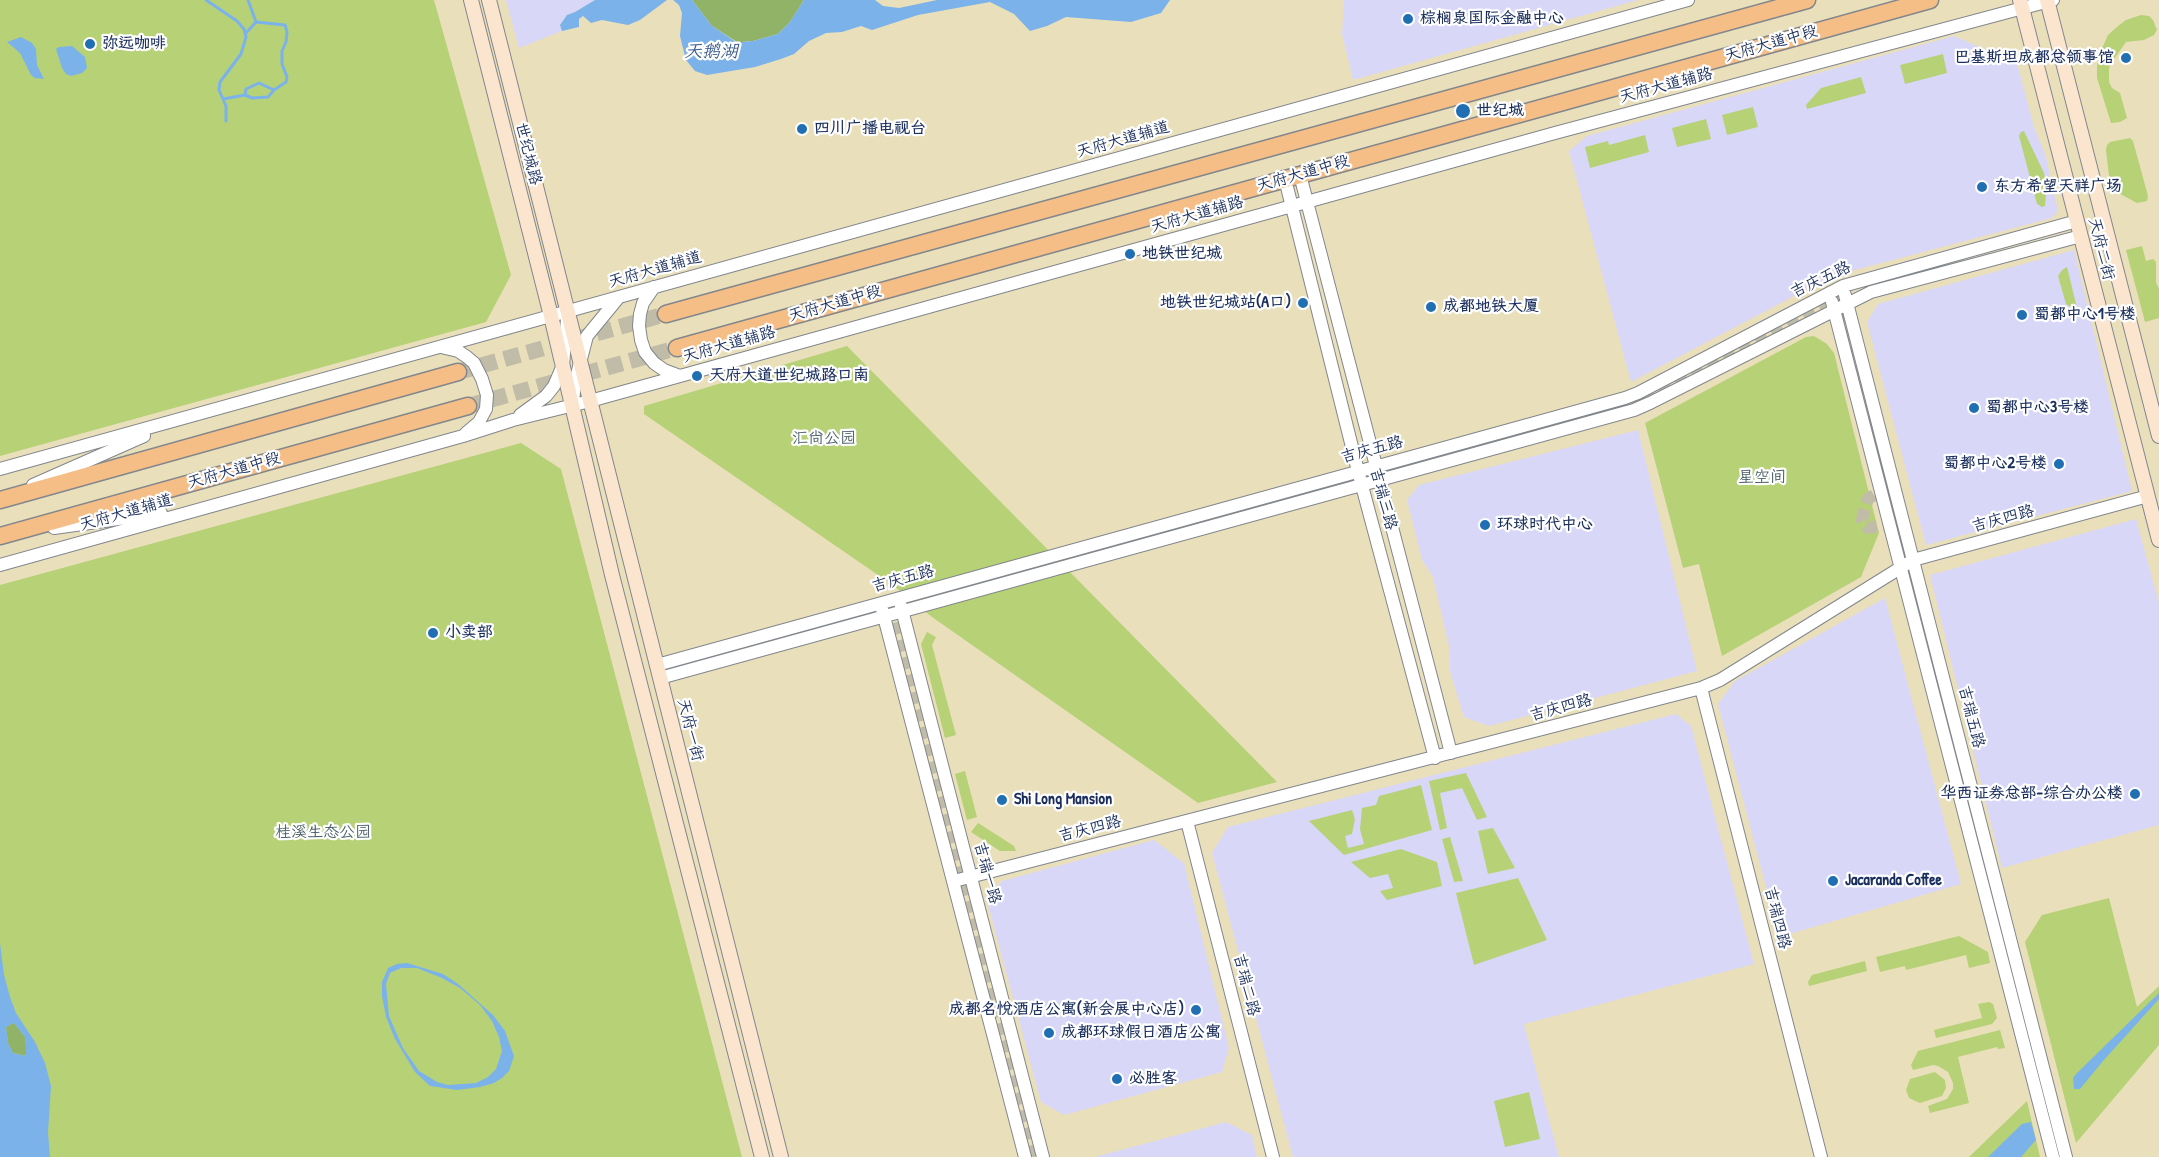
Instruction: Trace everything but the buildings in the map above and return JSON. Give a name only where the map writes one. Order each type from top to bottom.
[{"type":"main road","name":"世纪城路","points":[[471,0],[551,316]]},
{"type":"main road","name":"世纪城路","points":[[489,0],[567,311]]},
{"type":"main road","name":"天府大道中段","points":[[666,315],[1807,0]]},
{"type":"main road","name":"天府大道中段","points":[[676,348],[1929,0]]},
{"type":"main road","name":"天府二街","points":[[2049,0],[2159,436]]},
{"type":"main road","name":"天府二街","points":[[2021,4],[2159,540]]},
{"type":"main road","name":"天府一街","points":[[567,311],[781,1157]]},
{"type":"main road","points":[[551,316],[612,575],[762,1157]]},
{"type":"main road","points":[[0,499],[458,372]]},
{"type":"main road","name":"天府大道中段","points":[[4,535],[468,406]]},
{"type":"street","name":"天府大道辅道","points":[[551,316],[1688,0]]},
{"type":"street","points":[[2021,4],[2049,0]]},
{"type":"street","name":"天府大道辅路","points":[[573,406],[2021,4]]},
{"type":"street","name":"吉瑞三路","points":[[1292,177],[1307,202],[1451,753]]},
{"type":"street","name":"吉瑞三路","points":[[1292,177],[1291,206],[1358,471],[1435,758]]},
{"type":"street","name":"吉庆五路","points":[[658,671],[880,602],[1638,393],[1843,286],[2077,221]]},
{"type":"street","name":"吉庆五路","points":[[658,671],[902,612],[1634,410],[1871,292],[2081,236]]},
{"type":"street","name":"吉瑞五路","points":[[1843,286],[2066,1157]]},
{"type":"street","points":[[654,287],[643,303],[640,314],[641,340],[645,352],[654,363],[663,370],[680,376]]},
{"type":"street","name":"吉瑞五路","points":[[1830,292],[1877,493],[1901,568],[2053,1157]]},
{"type":"street","points":[[573,406],[575,382],[587,336],[620,297]]},
{"type":"street","points":[[513,420],[546,396],[554,386],[563,365],[567,311]]},
{"type":"street","points":[[0,469],[551,316]]},
{"type":"street","points":[[440,347],[458,351],[474,363],[487,395],[486,409],[479,422],[463,436]]},
{"type":"street","name":"天府大道辅道","points":[[0,565],[513,420],[573,406]]},
{"type":"street","points":[[0,499],[183,418]]},
{"type":"street","name":"吉庆四路","points":[[954,881],[1701,688],[1720,680],[1913,560],[2148,496]]},
{"type":"street","points":[[4,535],[206,508]]},
{"type":"street","name":"吉瑞一路","points":[[898,597],[1043,1157]]},
{"type":"street","name":"吉瑞一路","points":[[880,602],[1025,1157]]},
{"type":"street","name":"吉瑞四路","points":[[1701,688],[1821,1157]]},
{"type":"street","name":"吉瑞二路","points":[[1187,821],[1273,1157]]},
{"type":"shaded area","points":[[506,0],[595,0],[567,15],[560,25],[562,31],[519,48]]},
{"type":"shaded area","points":[[1344,0],[1638,0],[1353,80],[1342,34]]},
{"type":"shaded area","name":"东方希望天祥广场","points":[[1954,36],[2017,63],[2034,127],[2046,157],[2058,211],[2052,218],[1832,276],[1631,382],[1569,151],[1587,136]]},
{"type":"shaded area","points":[[2074,250],[2132,491],[1926,545],[1867,322],[1878,304]]},
{"type":"shaded area","points":[[1638,430],[1697,671],[1489,726],[1464,717],[1450,671],[1450,651],[1433,577],[1422,560],[1407,500],[1419,485]]},
{"type":"shaded area","points":[[2136,519],[2159,603],[2159,825],[2002,868],[1930,575]]},
{"type":"shaded area","points":[[1885,598],[1961,884],[1779,937],[1718,704],[1735,681]]},
{"type":"shaded area","points":[[1676,714],[1691,726],[1754,964],[1524,1024],[1559,1157],[1293,1157],[1212,853],[1228,827]]},
{"type":"shaded area","points":[[1154,840],[1184,863],[1229,1048],[1222,1072],[1064,1115],[1041,1102],[986,897],[1002,881]]},
{"type":"shaded area","points":[[1226,1122],[1252,1135],[1257,1157],[1095,1157]]},
{"type":"green space","points":[[0,0],[434,0],[511,275],[486,322],[0,456]]},
{"type":"green space","points":[[692,0],[804,0],[790,22],[778,34],[753,41],[737,42],[712,26]]},
{"type":"green space","points":[[2141,15],[2149,16],[2157,30],[2154,35],[2144,40],[2126,42],[2109,68],[2109,82],[2112,88],[2120,93],[2127,118],[2111,123],[2097,78],[2100,53],[2108,35],[2126,20]]},
{"type":"green space","points":[[1943,54],[1947,73],[1905,84],[1900,65]]},
{"type":"green space","points":[[1861,77],[1866,93],[1807,109],[1806,105],[1821,88]]},
{"type":"green space","points":[[1753,107],[1758,127],[1727,135],[1722,115]]},
{"type":"green space","points":[[1706,119],[1711,139],[1677,147],[1672,128]]},
{"type":"green space","points":[[2024,131],[2044,173],[2049,193],[2046,194],[2045,206],[2042,207],[2037,204],[2019,136]]},
{"type":"green space","points":[[1645,135],[1649,152],[1590,168],[1585,147],[1608,141],[1609,145]]},
{"type":"green space","points":[[2130,138],[2133,141],[2148,196],[2147,201],[2137,203],[2111,189],[2106,150],[2110,142]]},
{"type":"green space","points":[[2142,246],[2146,261],[2153,259],[2156,262],[2156,282],[2159,289],[2159,318],[2145,322],[2126,250]]},
{"type":"green space","points":[[2067,267],[2077,308],[2074,309],[2066,304],[2058,276]]},
{"type":"green space","name":"星空间","points":[[1814,336],[1827,344],[1834,353],[1879,533],[1861,577],[1722,656],[1699,564],[1683,568],[1645,423],[1806,337]]},
{"type":"green space","name":"汇尚公园","points":[[847,346],[1277,782],[1198,803],[932,617],[894,586],[644,414],[644,406]]},
{"type":"green space","name":"桂溪生态公园","points":[[521,443],[561,469],[742,1157],[0,1157],[0,585]]},
{"type":"green space","points":[[927,632],[936,637],[932,645],[956,735],[945,738],[921,644]]},
{"type":"green space","points":[[965,771],[977,817],[967,820],[955,774]]},
{"type":"green space","points":[[1466,773],[1487,817],[1477,820],[1462,788],[1440,793],[1447,828],[1440,830],[1429,781]]},
{"type":"green space","points":[[1421,785],[1432,830],[1344,855],[1309,821],[1352,810],[1355,819],[1352,834],[1345,836],[1348,848],[1364,844],[1360,829],[1362,808],[1376,805],[1379,796]]},
{"type":"green space","points":[[978,823],[1014,846],[1016,851],[1000,851],[971,832]]},
{"type":"green space","points":[[1493,828],[1515,868],[1488,874],[1478,831]]},
{"type":"green space","points":[[1450,837],[1463,881],[1454,882],[1442,839]]},
{"type":"green space","points":[[1401,849],[1437,862],[1442,886],[1387,900],[1380,891],[1393,888],[1388,874],[1370,878],[1351,862]]},
{"type":"green space","points":[[1518,878],[1547,940],[1474,965],[1456,893]]},
{"type":"green space","points":[[2109,898],[2137,1007],[2159,986],[2159,1045],[2076,1143],[2025,942],[2042,915]]},
{"type":"green space","points":[[1959,936],[1988,952],[1990,963],[1969,968],[1966,955],[1906,970],[1905,966],[1880,972],[1876,957]]},
{"type":"green space","points":[[1865,961],[1867,971],[1809,986],[1808,982],[1812,975]]},
{"type":"green space","points":[[1989,1002],[1993,1004],[1997,1018],[1992,1024],[1936,1038],[1934,1030],[1982,1018],[1978,1004]]},
{"type":"green space","points":[[14,1023],[25,1037],[27,1056],[13,1053],[8,1043],[6,1027]]},
{"type":"green space","points":[[2000,1030],[2005,1048],[1998,1049],[1997,1047],[1958,1057],[1969,1103],[1930,1113],[1928,1106],[1947,1099],[1953,1089],[1953,1083],[1948,1072],[1938,1066],[1913,1070],[1911,1065],[1918,1051]]},
{"type":"green space","points":[[1935,1072],[1945,1080],[1946,1088],[1942,1096],[1920,1103],[1909,1098],[1906,1090],[1910,1079]]},
{"type":"green space","points":[[1529,1092],[1540,1139],[1505,1147],[1494,1101]]},
{"type":"green space","points":[[2027,1101],[2040,1157],[1969,1157]]},
{"type":"water","name":"天鹅湖","points":[[595,0],[667,0],[640,20],[628,25],[602,20],[591,23],[583,16],[579,19],[579,27],[562,31],[560,25],[567,15]]},
{"type":"water","name":"天鹅湖","points":[[673,0],[692,0],[712,26],[736,42],[742,42],[778,34],[790,22],[804,0],[875,0],[883,6],[899,8],[937,0],[1170,0],[1161,13],[1131,22],[1066,17],[1030,31],[1014,14],[990,2],[918,15],[872,30],[861,26],[842,32],[826,33],[809,41],[794,54],[781,59],[755,67],[707,75],[695,71],[686,60],[680,36],[682,13],[679,5]]},
{"type":"water","points":[[21,37],[32,43],[36,49],[37,65],[44,79],[31,75],[20,53],[7,42]]},
{"type":"water","points":[[72,46],[85,57],[87,68],[82,73],[71,76],[66,74],[62,68],[56,49]]},
{"type":"water","points":[[0,943],[4,975],[10,997],[16,1013],[35,1042],[45,1063],[51,1086],[48,1133],[50,1157],[0,1157]],"holes":[[[14,1023],[25,1037],[26,1056],[13,1053],[8,1043],[6,1027]]]},
{"type":"water","points":[[407,963],[443,974],[493,1015],[505,1031],[514,1056],[509,1071],[502,1078],[480,1087],[457,1090],[430,1086],[415,1072],[395,1039],[386,1017],[382,996],[382,982],[388,968]],"holes":[[[401,968],[417,968],[460,988],[480,1005],[492,1021],[502,1051],[496,1069],[488,1077],[476,1083],[448,1085],[437,1082],[419,1071],[403,1048],[389,1016],[386,984],[390,973]]]},
{"type":"water","points":[[2159,993],[2159,999],[2080,1089],[2074,1089],[2073,1078],[2076,1074]]},
{"type":"water","points":[[2031,1122],[2036,1140],[2021,1157],[1988,1157],[2022,1124]]},
{"type":"waterway","points":[[206,0],[237,21],[244,29],[246,37],[241,54],[220,82],[219,90],[226,106],[226,121]]},
{"type":"waterway","points":[[248,0],[256,22]]},
{"type":"waterway","points":[[246,33],[256,22],[285,25],[287,32],[282,51],[282,64],[287,77],[286,82],[274,90]]},
{"type":"waterway","points":[[223,99],[245,95],[252,98],[268,97],[274,90],[259,83],[246,89],[245,95]]},
{"type":"tunnel","points":[[1033,1157],[890,607],[1625,405],[1839,298],[1907,560]]},
{"type":"tunnel","points":[[458,372],[666,314]]},
{"type":"tunnel","points":[[468,406],[677,348]]},
{"type":"tunnel","points":[[1874,495],[1868,499],[1862,520],[1868,528],[1897,523]]},
{"type":"place","name":"棕榈泉国际金融中心","points":[[1408,19]]},
{"type":"place","name":"弥远咖啡","points":[[90,44]]},
{"type":"place","name":"巴基斯坦成都总领事馆","points":[[2126,58]]},
{"type":"place","name":"世纪城","points":[[1463,111]]},
{"type":"place","name":"四川广播电视台","points":[[802,129]]},
{"type":"place","name":"东方希望天祥广场","points":[[1982,187]]},
{"type":"place","name":"地铁世纪城","points":[[1130,254]]},
{"type":"place","name":"地铁世纪城站(A口)","points":[[1303,303]]},
{"type":"place","name":"成都地铁大厦","points":[[1431,307]]},
{"type":"place","name":"蜀都中心1号楼","points":[[2022,315]]},
{"type":"place","name":"天府大道世纪城路口南","points":[[697,376]]},
{"type":"place","name":"蜀都中心3号楼","points":[[1974,408]]},
{"type":"place","name":"蜀都中心2号楼","points":[[2059,464]]},
{"type":"place","name":"环球时代中心","points":[[1485,525]]},
{"type":"place","name":"小卖部","points":[[433,633]]},
{"type":"place","name":"华西证券总部-综合办公楼","points":[[2135,794]]},
{"type":"place","name":"Shi Long Mansion","points":[[1002,800]]},
{"type":"place","name":"Jacaranda Coffee","points":[[1833,881]]},
{"type":"place","name":"成都名悦酒店公寓(新会展中心店)","points":[[1196,1010]]},
{"type":"place","name":"成都环球假日酒店公寓","points":[[1049,1033]]},
{"type":"place","name":"必胜客","points":[[1117,1079]]}]
